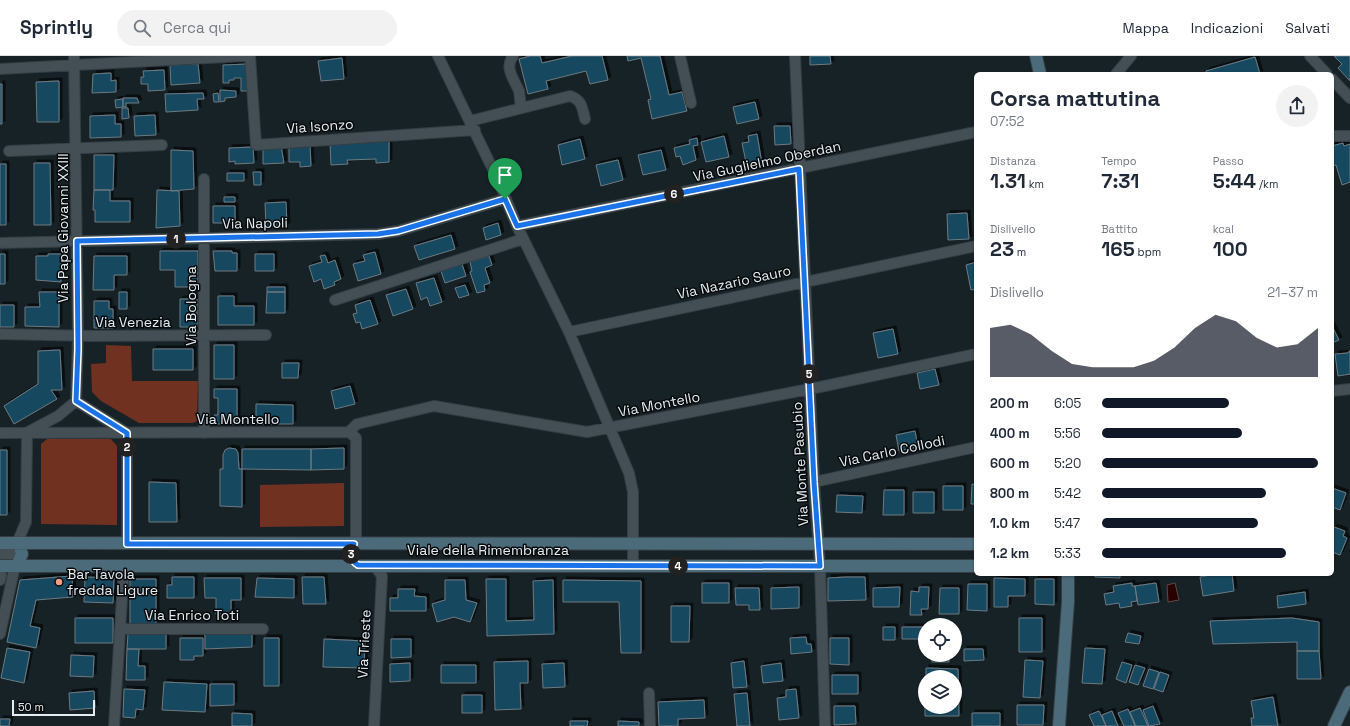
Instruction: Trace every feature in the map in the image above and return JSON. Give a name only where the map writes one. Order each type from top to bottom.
[{"type":"street","points":[[0,69],[74,60],[245,56]]},
{"type":"street","name":"Via Isonzo","points":[[250,56],[256,145],[472,125]]},
{"type":"street","points":[[438,56],[498,180],[517,226],[569,332],[612,428],[632,482],[633,566]]},
{"type":"street","points":[[512,56],[508,62],[508,67],[520,93],[521,107]]},
{"type":"street","points":[[680,56],[691,103]]},
{"type":"street","name":"Via Monte Pasubio","points":[[795,56],[814,482],[820,566],[825,726]]},
{"type":"street","points":[[1036,56],[1040,72]]},
{"type":"street","points":[[1118,72],[1131,56]]},
{"type":"street","points":[[1310,56],[1325,72]]},
{"type":"street","name":"Via Papa Giovanni XXIII","points":[[74,60],[78,335],[76,401]]},
{"type":"street","points":[[1334,81],[1350,98]]},
{"type":"street","points":[[472,125],[521,107],[570,96],[578,99],[581,103],[585,118]]},
{"type":"street","name":"Via Guglielmo Oberdan","points":[[517,226],[974,132]]},
{"type":"street","points":[[1334,136],[1350,136]]},
{"type":"street","points":[[9,151],[162,145]]},
{"type":"street","name":"Via Bologna","points":[[204,179],[204,433]]},
{"type":"street","name":"Via Napoli","points":[[0,242],[378,234],[398,231],[505,199]]},
{"type":"street","points":[[335,300],[523,239]]},
{"type":"street","name":"Via Nazario Sauro","points":[[569,332],[974,246]]},
{"type":"street","name":"Via Venezia","points":[[0,334],[205,336],[266,335]]},
{"type":"street","name":"Via Montello","points":[[0,433],[349,432],[357,424],[434,406],[586,432],[810,389],[974,354]]},
{"type":"street","points":[[1334,391],[1350,389]]},
{"type":"street","points":[[0,634],[8,558],[26,522],[27,433],[58,416],[76,401],[127,433],[127,544]]},
{"type":"street","points":[[349,432],[356,438],[355,544],[351,551],[352,558],[358,565]]},
{"type":"street","name":"Via Carlo Collodi","points":[[814,482],[974,447]]},
{"type":"street","name":"Viale della Rimembranza","points":[[8,558],[127,544],[974,544]]},
{"type":"street","points":[[377,565],[386,554],[383,544]]},
{"type":"street","name":"Viale della Rimembranza","points":[[8,558],[124,566],[974,566]]},
{"type":"street","name":"Via Trieste","points":[[374,726],[382,576],[377,565]]},
{"type":"street","points":[[114,726],[124,566]]},
{"type":"street","points":[[1059,726],[1068,602],[1068,576]]},
{"type":"street","name":"Via Enrico Toti","points":[[121,629],[263,629]]},
{"type":"street","points":[[649,693],[650,726]]},
{"type":"street","points":[[1334,726],[1350,694]]},
{"type":"shaded area","points":[[106,345],[131,346],[132,381],[198,381],[197,421],[193,423],[139,423],[101,401],[92,392],[91,364],[106,363]]},
{"type":"shaded area","points":[[47,439],[111,439],[117,446],[117,525],[41,524],[41,444]]},
{"type":"shaded area","points":[[344,483],[344,526],[260,527],[260,485]]},
{"type":"shaded area","points":[[1175,583],[1179,600],[1168,602],[1167,585]]},
{"type":"building","points":[[530,56],[540,56],[542,63],[572,56],[602,56],[608,80],[590,84],[586,71],[546,81],[548,89],[528,94],[519,59]]},
{"type":"building","points":[[627,56],[660,56],[669,95],[682,92],[687,111],[652,119],[648,100],[651,99],[641,58],[628,61]]},
{"type":"building","points":[[810,56],[830,56],[831,64],[810,65]]},
{"type":"building","points":[[1334,56],[1350,56],[1350,81],[1338,68],[1342,64]]},
{"type":"building","points":[[1255,57],[1259,72],[1206,72]]},
{"type":"building","points":[[342,58],[344,79],[321,81],[318,61]]},
{"type":"building","points":[[198,64],[200,83],[171,85],[170,65]]},
{"type":"building","points":[[249,64],[250,91],[241,91],[241,78],[234,78],[234,80],[229,80],[229,83],[223,83],[223,65]]},
{"type":"building","points":[[164,70],[165,90],[148,91],[148,84],[141,84],[141,77],[144,77],[143,71]]},
{"type":"building","points":[[111,73],[111,81],[116,80],[116,92],[92,93],[93,74]]},
{"type":"building","points":[[59,81],[59,122],[37,122],[36,82]]},
{"type":"building","points":[[0,84],[2,84],[2,124],[0,124]]},
{"type":"building","points":[[220,90],[236,91],[236,97],[225,98],[225,101],[220,102]]},
{"type":"building","points":[[203,93],[204,99],[197,99],[198,110],[166,112],[165,94]]},
{"type":"building","points":[[218,93],[219,102],[214,102],[213,94]]},
{"type":"building","points":[[123,98],[137,98],[139,103],[126,103],[126,107],[123,107]]},
{"type":"building","points":[[123,99],[123,107],[116,108],[115,100]]},
{"type":"building","points":[[755,102],[759,119],[737,124],[733,107]]},
{"type":"building","points":[[122,108],[128,108],[129,118],[122,119]]},
{"type":"building","points":[[115,115],[115,124],[121,124],[121,137],[90,138],[90,116]]},
{"type":"building","points":[[155,115],[156,135],[135,136],[134,116]]},
{"type":"building","points":[[774,126],[790,126],[791,144],[775,145]]},
{"type":"building","points":[[757,134],[762,164],[747,167],[742,143],[749,142],[748,136]]},
{"type":"building","points":[[724,136],[729,157],[706,162],[701,142]]},
{"type":"building","points":[[697,138],[698,145],[693,146],[696,160],[683,165],[680,156],[676,157],[674,148],[690,144],[689,140]]},
{"type":"building","points":[[580,139],[585,159],[562,165],[558,145]]},
{"type":"building","points":[[389,141],[389,162],[376,163],[376,159],[347,160],[348,164],[331,165],[330,144]]},
{"type":"building","points":[[1343,143],[1344,146],[1350,144],[1350,182],[1342,185],[1336,165],[1334,166],[1334,145]]},
{"type":"building","points":[[310,145],[311,166],[300,167],[300,162],[289,162],[289,146]]},
{"type":"building","points":[[281,146],[284,163],[263,164],[263,147]]},
{"type":"building","points":[[253,147],[254,163],[235,164],[235,161],[229,162],[229,148]]},
{"type":"building","points":[[171,150],[193,151],[194,189],[171,191]]},
{"type":"building","points":[[661,150],[666,170],[643,175],[638,155]]},
{"type":"building","points":[[94,155],[114,155],[113,190],[94,190]]},
{"type":"building","points":[[618,160],[623,180],[601,186],[596,165]]},
{"type":"building","points":[[34,163],[50,163],[51,225],[34,225]]},
{"type":"building","points":[[0,164],[6,164],[6,225],[0,225]]},
{"type":"building","points":[[253,172],[261,172],[261,185],[254,185]]},
{"type":"building","points":[[227,173],[244,173],[244,181],[227,181]]},
{"type":"building","points":[[94,190],[110,190],[110,201],[130,201],[130,222],[95,222],[95,210],[93,210]]},
{"type":"building","points":[[157,190],[179,191],[180,226],[156,228]]},
{"type":"building","points":[[224,197],[235,197],[235,202],[224,202]]},
{"type":"building","points":[[286,202],[287,226],[266,226],[265,203]]},
{"type":"building","points":[[213,206],[235,206],[235,223],[213,223]]},
{"type":"building","points":[[967,213],[969,239],[948,240],[947,214]]},
{"type":"building","points":[[498,223],[501,235],[486,240],[483,228]]},
{"type":"building","points":[[451,235],[455,249],[419,260],[414,246]]},
{"type":"building","points":[[160,251],[198,251],[198,287],[175,287],[175,270],[160,270]]},
{"type":"building","points":[[213,251],[232,251],[232,253],[237,253],[237,271],[215,271]]},
{"type":"building","points":[[375,252],[381,274],[358,281],[353,264],[365,261],[363,255]]},
{"type":"building","points":[[0,254],[5,254],[5,284],[0,284]]},
{"type":"building","points":[[48,254],[61,254],[61,282],[36,280],[36,256],[48,256]]},
{"type":"building","points":[[255,254],[274,254],[274,271],[255,271]]},
{"type":"building","points":[[325,255],[328,263],[335,260],[341,279],[334,282],[335,285],[324,289],[321,279],[314,282],[309,266],[322,262],[320,256]]},
{"type":"building","points":[[94,256],[127,256],[127,275],[114,275],[114,290],[93,290]]},
{"type":"building","points":[[489,256],[492,265],[485,268],[490,283],[484,285],[485,291],[477,293],[470,272],[472,271],[470,262]]},
{"type":"building","points":[[974,263],[974,289],[971,290],[966,265]]},
{"type":"building","points":[[462,264],[466,276],[445,283],[441,271]]},
{"type":"building","points":[[434,278],[442,302],[430,306],[427,297],[421,300],[416,283]]},
{"type":"building","points":[[465,285],[469,295],[459,298],[455,288]]},
{"type":"building","points":[[267,287],[285,287],[285,292],[267,292]]},
{"type":"building","points":[[406,289],[413,309],[393,316],[386,295]]},
{"type":"building","points":[[39,292],[59,292],[59,327],[25,326],[25,307],[40,307]]},
{"type":"building","points":[[119,292],[127,292],[127,309],[119,309]]},
{"type":"building","points":[[267,292],[285,292],[285,313],[266,313]]},
{"type":"building","points":[[218,296],[234,296],[234,306],[254,306],[254,325],[218,325]]},
{"type":"building","points":[[180,299],[197,299],[197,327],[180,327]]},
{"type":"building","points":[[370,300],[378,324],[362,329],[360,322],[356,323],[353,314],[357,313],[355,305]]},
{"type":"building","points":[[94,301],[109,301],[109,309],[113,309],[113,328],[94,328]]},
{"type":"building","points":[[0,305],[14,305],[14,327],[0,327]]},
{"type":"building","points":[[893,329],[898,354],[878,358],[873,333]]},
{"type":"building","points":[[1334,330],[1339,340],[1334,342]]},
{"type":"building","points":[[214,345],[234,345],[234,379],[214,379]]},
{"type":"building","points":[[153,349],[193,349],[193,370],[153,370]]},
{"type":"building","points":[[60,350],[62,390],[51,390],[57,399],[14,424],[4,406],[38,384],[38,351]]},
{"type":"building","points":[[1350,350],[1350,374],[1338,376],[1335,354],[1348,353]]},
{"type":"building","points":[[282,363],[299,363],[298,378],[282,378]]},
{"type":"building","points":[[935,369],[939,385],[920,389],[917,373]]},
{"type":"building","points":[[350,386],[355,404],[335,409],[331,391]]},
{"type":"building","points":[[214,389],[237,389],[237,424],[215,424],[214,415],[218,415],[218,398],[214,398]]},
{"type":"building","points":[[256,404],[293,405],[293,424],[256,424]]},
{"type":"building","points":[[915,431],[918,447],[899,451],[896,435]]},
{"type":"building","points":[[229,448],[236,449],[238,453],[239,469],[242,469],[242,507],[220,506],[220,469],[223,469],[223,455],[225,450]]},
{"type":"building","points":[[344,448],[344,469],[311,470],[311,449]]},
{"type":"building","points":[[242,449],[311,449],[311,470],[242,469]]},
{"type":"building","points":[[0,450],[7,450],[7,515],[0,515]]},
{"type":"building","points":[[149,482],[176,483],[177,522],[149,522]]},
{"type":"building","points":[[972,484],[974,484],[974,504],[971,504]]},
{"type":"building","points":[[943,486],[963,486],[963,510],[943,510]]},
{"type":"building","points":[[1334,489],[1346,493],[1340,510],[1334,508]]},
{"type":"building","points":[[884,490],[904,490],[904,515],[883,515]]},
{"type":"building","points":[[913,492],[934,492],[934,513],[913,513]]},
{"type":"building","points":[[837,495],[863,496],[862,513],[836,512]]},
{"type":"building","points":[[1334,527],[1345,531],[1343,536],[1347,538],[1340,555],[1334,553]]},
{"type":"building","points":[[72,576],[73,597],[36,600],[30,626],[40,628],[36,648],[7,642],[20,580]]},
{"type":"building","points":[[1120,576],[1120,578],[1095,577]]},
{"type":"building","points":[[1232,576],[1234,591],[1203,596],[1200,577]]},
{"type":"building","points":[[85,577],[114,578],[113,603],[84,602]]},
{"type":"building","points":[[172,577],[194,577],[194,598],[167,598],[167,585],[172,585]]},
{"type":"building","points":[[302,577],[324,577],[326,604],[303,604]]},
{"type":"building","points":[[865,577],[866,600],[828,601],[828,578]]},
{"type":"building","points":[[204,578],[241,578],[241,600],[231,600],[231,614],[216,614],[216,598],[205,598]]},
{"type":"building","points":[[257,578],[294,579],[294,598],[255,597]]},
{"type":"building","points":[[994,578],[1025,579],[1025,596],[1008,596],[1008,607],[994,607]]},
{"type":"building","points":[[130,579],[156,579],[156,624],[130,624]]},
{"type":"building","points":[[486,579],[506,579],[506,621],[534,620],[533,581],[553,580],[554,634],[487,636]]},
{"type":"building","points":[[1035,579],[1054,579],[1054,605],[1035,604]]},
{"type":"building","points":[[445,580],[465,580],[466,600],[477,603],[470,622],[454,617],[437,622],[432,604],[445,600]]},
{"type":"building","points":[[563,580],[641,581],[641,653],[621,653],[619,602],[563,602]]},
{"type":"building","points":[[702,583],[729,583],[729,603],[702,603]]},
{"type":"building","points":[[1132,583],[1132,586],[1135,586],[1137,601],[1131,602],[1132,606],[1120,608],[1119,603],[1106,605],[1104,594],[1114,592],[1113,586]]},
{"type":"building","points":[[1156,583],[1159,602],[1138,605],[1135,586]]},
{"type":"building","points":[[968,584],[987,584],[987,611],[967,610]]},
{"type":"building","points":[[799,587],[799,608],[771,609],[771,588]]},
{"type":"building","points":[[900,587],[899,607],[873,607],[873,588]]},
{"type":"building","points":[[919,587],[929,587],[928,609],[921,609],[922,615],[910,615],[911,591],[919,592]]},
{"type":"building","points":[[735,588],[759,588],[760,610],[749,610],[749,605],[736,605]]},
{"type":"building","points":[[940,588],[959,588],[959,614],[939,614]]},
{"type":"building","points":[[398,589],[415,589],[414,596],[426,597],[426,611],[390,611],[390,598],[398,598]]},
{"type":"building","points":[[1305,592],[1306,604],[1278,608],[1277,596]]},
{"type":"building","points":[[671,606],[690,606],[689,642],[671,642]]},
{"type":"building","points":[[75,618],[113,618],[113,643],[75,643]]},
{"type":"building","points":[[1019,618],[1042,618],[1042,652],[1019,652]]},
{"type":"building","points":[[1292,618],[1319,622],[1319,651],[1297,651],[1297,642],[1213,644],[1210,621]]},
{"type":"building","points":[[883,627],[895,627],[895,640],[883,640]]},
{"type":"building","points":[[902,627],[918,627],[918,639],[902,639]]},
{"type":"building","points":[[252,632],[252,647],[205,649],[205,634]]},
{"type":"building","points":[[1128,633],[1141,636],[1139,644],[1125,642]]},
{"type":"building","points":[[128,634],[166,634],[166,649],[127,649]]},
{"type":"building","points":[[806,637],[807,644],[811,644],[812,652],[791,654],[790,638]]},
{"type":"building","points":[[180,638],[203,638],[203,656],[194,656],[194,660],[180,660]]},
{"type":"building","points":[[264,638],[279,638],[279,686],[264,686]]},
{"type":"building","points":[[830,638],[849,638],[849,665],[830,664]]},
{"type":"building","points":[[324,639],[365,641],[364,668],[323,667]]},
{"type":"building","points":[[391,639],[411,639],[411,657],[391,658]]},
{"type":"building","points":[[7,648],[30,652],[24,683],[1,678]]},
{"type":"building","points":[[1085,648],[1105,649],[1102,684],[1082,683]]},
{"type":"building","points":[[127,649],[139,649],[138,666],[145,666],[145,680],[126,680]]},
{"type":"building","points":[[964,649],[983,649],[984,660],[964,661]]},
{"type":"building","points":[[1297,651],[1319,651],[1321,679],[1297,679]]},
{"type":"building","points":[[71,655],[94,656],[93,677],[70,676]]},
{"type":"building","points":[[1025,660],[1043,661],[1040,698],[1023,697]]},
{"type":"building","points":[[528,661],[528,683],[520,683],[521,709],[495,710],[494,662]]},
{"type":"building","points":[[744,661],[747,687],[733,688],[731,663]]},
{"type":"building","points":[[1122,662],[1132,665],[1126,683],[1116,679]]},
{"type":"building","points":[[410,663],[410,681],[390,682],[390,664]]},
{"type":"building","points":[[564,663],[565,687],[543,688],[542,664]]},
{"type":"building","points":[[781,663],[783,681],[763,683],[761,666]]},
{"type":"building","points":[[441,665],[476,665],[476,683],[441,683]]},
{"type":"building","points":[[1135,665],[1145,668],[1138,685],[1129,682]]},
{"type":"building","points":[[926,668],[958,670],[926,670]]},
{"type":"building","points":[[1149,669],[1159,672],[1153,689],[1143,686]]},
{"type":"building","points":[[1160,672],[1169,675],[1163,692],[1154,689]]},
{"type":"building","points":[[832,675],[858,675],[858,694],[832,694]]},
{"type":"building","points":[[164,682],[207,684],[205,712],[162,710]]},
{"type":"building","points":[[210,684],[234,684],[234,705],[210,706]]},
{"type":"building","points":[[124,689],[145,690],[143,710],[136,709],[135,718],[123,717]]},
{"type":"building","points":[[796,689],[799,718],[779,720],[777,698],[786,697],[786,690]]},
{"type":"building","points":[[94,691],[95,708],[70,710],[69,693]]},
{"type":"building","points":[[747,693],[750,726],[737,726],[734,694]]},
{"type":"building","points":[[462,695],[482,695],[482,713],[462,713]]},
{"type":"building","points":[[1273,697],[1278,726],[1252,726],[1251,718],[1254,718],[1251,701]]},
{"type":"building","points":[[704,700],[705,718],[678,719],[678,726],[659,726],[658,702]]},
{"type":"building","points":[[1017,705],[1044,705],[1043,725],[1017,725]]},
{"type":"building","points":[[834,706],[855,706],[856,724],[834,725]]},
{"type":"building","points":[[1153,706],[1160,724],[1149,726],[1143,710]]},
{"type":"building","points":[[1140,708],[1148,726],[1136,726],[1130,712]]},
{"type":"building","points":[[1128,709],[1135,726],[1124,726],[1118,713]]},
{"type":"building","points":[[1099,711],[1106,726],[1094,726],[1089,715]]},
{"type":"building","points":[[1112,711],[1118,726],[1106,726],[1102,715]]},
{"type":"building","points":[[232,713],[252,714],[252,726],[232,726]]},
{"type":"building","points":[[972,713],[1000,713],[1000,726],[972,726]]},
{"type":"building","points":[[925,714],[959,714],[959,716],[925,716]]},
{"type":"building","points":[[0,719],[10,719],[9,726],[0,726]]},
{"type":"building","points":[[570,721],[588,721],[587,726],[570,726]]},
{"type":"building","points":[[618,721],[639,722],[639,726],[618,726]]},
{"type":"place","name":"Bar Tavola fredda Ligure","points":[[59,582]]},
{"type":"route","points":[[799,169],[814,482],[820,566],[358,565],[354,562],[351,554],[354,544],[127,544],[127,433],[76,401],[78,349],[77,241],[378,234],[398,231],[505,199],[517,226],[799,169]]}]
